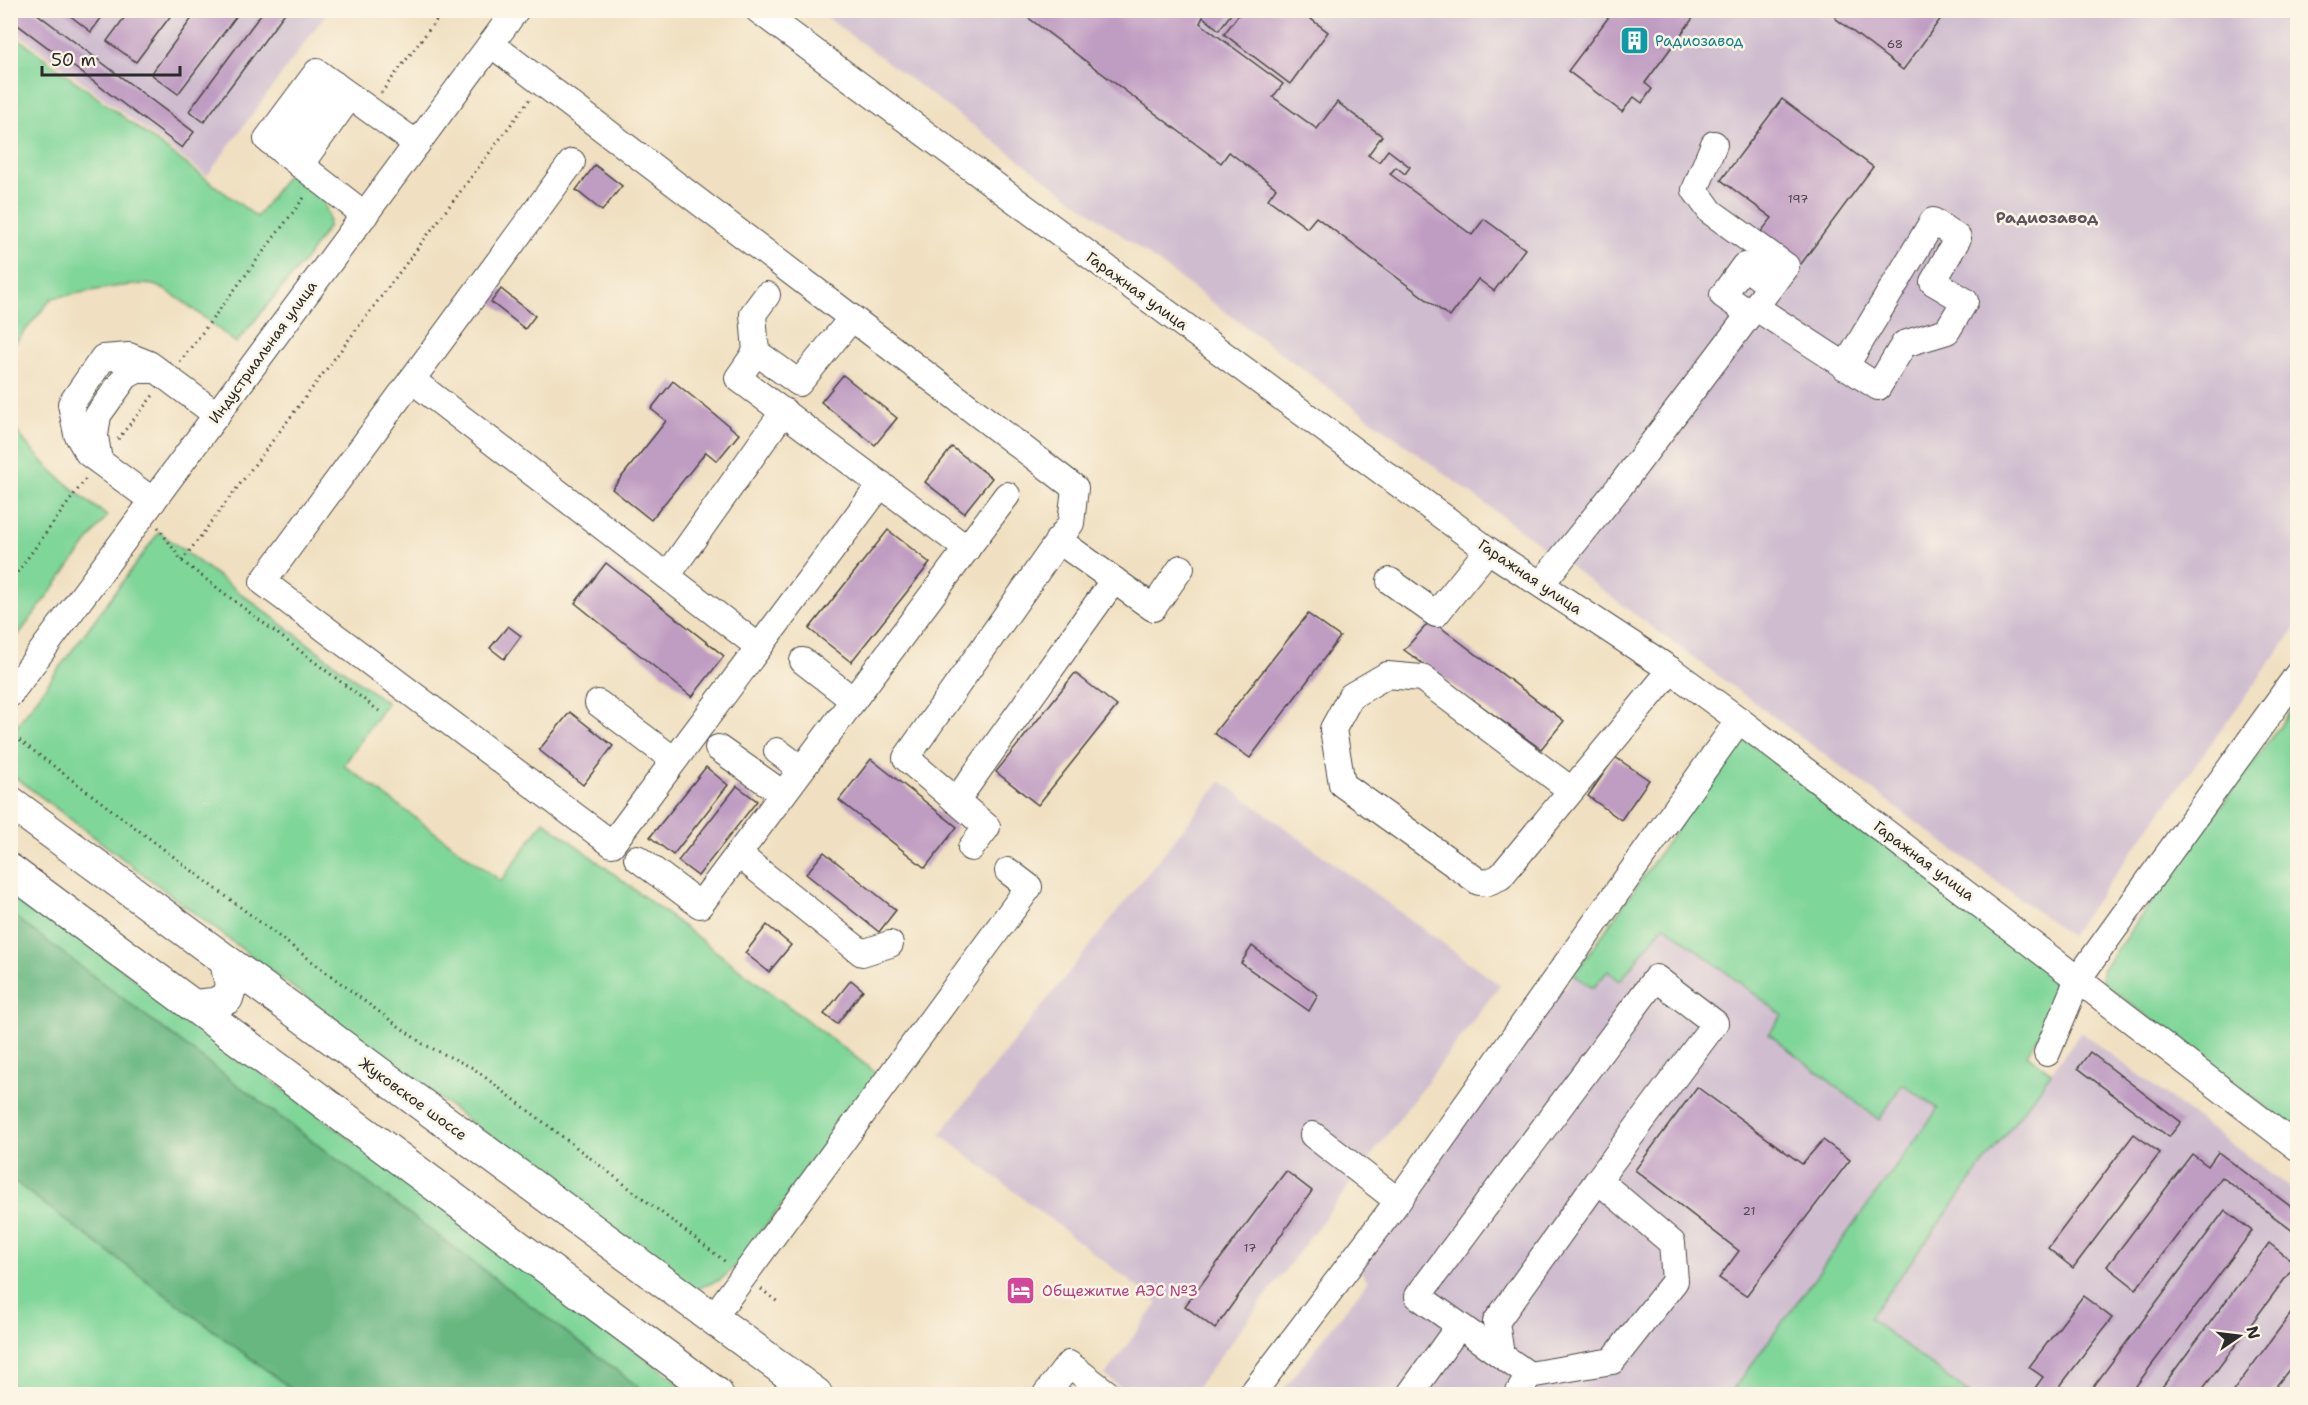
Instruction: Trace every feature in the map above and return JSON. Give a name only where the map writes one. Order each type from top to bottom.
[{"type":"main road","name":"Жуковское шоссе","points":[[10,802],[816,1395]]},
{"type":"main road","points":[[10,870],[717,1395]]},
{"type":"main road","points":[[193,1006],[214,1004],[227,998],[231,985],[226,962]]},
{"type":"street","name":"Индустриальная улица","points":[[10,694],[516,10]]},
{"type":"street","name":"Гаражная улица","points":[[758,10],[1488,550],[1671,670],[1739,720],[2298,1148]]},
{"type":"street","points":[[491,44],[1075,488],[1071,523],[906,758],[987,826],[970,848]]},
{"type":"street","points":[[365,215],[267,139],[317,72],[417,144]]},
{"type":"street","points":[[300,165],[351,97]]},
{"type":"street","points":[[1541,584],[1620,486],[1786,266],[1711,212],[1695,190],[1714,144]]},
{"type":"street","points":[[572,162],[263,582],[612,844],[881,484]]},
{"type":"street","points":[[1771,286],[1744,266],[1723,295],[1878,387],[1904,344],[1947,331],[1965,302],[1933,282],[1958,238],[1934,221],[1845,367]]},
{"type":"street","points":[[767,296],[753,314],[756,352],[738,378],[967,549]]},
{"type":"street","points":[[756,352],[799,383],[852,318]]},
{"type":"street","points":[[150,506],[88,453],[77,434],[71,404],[104,358],[129,356],[149,364],[217,415]]},
{"type":"street","points":[[412,380],[759,646]]},
{"type":"street","points":[[667,576],[784,411]]},
{"type":"street","points":[[637,858],[700,905],[1007,495]]},
{"type":"street","points":[[1058,540],[1153,608],[1181,568]]},
{"type":"street","points":[[1390,580],[1436,614],[1488,550]]},
{"type":"street","points":[[956,801],[1114,580]]},
{"type":"street","points":[[803,661],[853,700]]},
{"type":"street","points":[[1571,790],[1422,678],[1387,675],[1360,690],[1351,696],[1333,729],[1342,784],[1479,882],[1486,883],[1500,877],[1671,670]]},
{"type":"street","points":[[2048,1053],[2078,979],[2298,674]]},
{"type":"street","points":[[598,703],[675,760]]},
{"type":"street","points":[[1252,1395],[1398,1201],[1739,720]]},
{"type":"street","points":[[718,748],[783,794]]},
{"type":"street","points":[[777,751],[801,769]]},
{"type":"street","points":[[738,854],[862,954],[890,944]]},
{"type":"street","points":[[712,1319],[1029,887],[1008,871]]},
{"type":"street","points":[[1501,1355],[1496,1322],[1598,1180],[1715,1023],[1656,978],[1418,1296],[1501,1355],[1523,1385],[1612,1361],[1675,1281],[1672,1243],[1598,1180]]},
{"type":"street","points":[[1313,1134],[1398,1201]]},
{"type":"street","points":[[1410,1395],[1459,1326]]},
{"type":"street","points":[[1046,1395],[1069,1364],[1108,1395]]},
{"type":"path","points":[[351,97],[444,10]]},
{"type":"path","points":[[182,561],[542,83]]},
{"type":"path","points":[[10,582],[162,374],[300,165]]},
{"type":"path","points":[[150,506],[182,561],[379,711]]},
{"type":"path","points":[[10,733],[423,1044],[473,1068],[779,1303]]},
{"type":"shaded area","points":[[10,11],[328,11],[207,176],[11,28]]},
{"type":"shaded area","points":[[818,11],[2297,11],[2297,626],[2070,936]]},
{"type":"shaded area","points":[[1221,781],[1500,985],[1192,1394],[1129,1394],[1105,1375],[1158,1303],[940,1134]]},
{"type":"shaded area","points":[[1663,925],[1782,1015],[1769,1033],[1878,1120],[1903,1084],[1938,1109],[1730,1394],[1280,1394],[1368,1281],[1355,1263],[1574,975],[1593,988],[1608,970],[1620,981]]},
{"type":"shaded area","points":[[2081,1032],[2297,1193],[2297,1394],[1970,1394],[1869,1319]]},
{"type":"green space","points":[[11,33],[257,217],[287,175],[297,176],[323,199],[329,217],[328,227],[305,260],[236,343],[172,294],[153,285],[144,284],[52,298],[11,348]]},
{"type":"green space","points":[[10,421],[42,461],[107,516],[11,645]]},
{"type":"green space","points":[[159,532],[387,703],[344,765],[501,881],[544,821],[879,1075],[737,1265],[720,1280],[693,1290],[549,1182],[523,1155],[485,1133],[11,774],[10,735]]},
{"type":"green space","points":[[2297,702],[2297,1131],[2102,982],[2102,970]]},
{"type":"green space","points":[[1748,741],[2057,973],[2061,1002],[2027,1054],[2051,1073],[1869,1318],[1970,1394],[1730,1394],[1938,1109],[1903,1084],[1879,1120],[1769,1034],[1782,1015],[1664,925],[1620,981],[1608,971],[1593,988],[1574,975],[1737,743]]},
{"type":"green space","points":[[10,886],[694,1394],[11,1394]]},
{"type":"green space","points":[[11,914],[648,1394],[298,1394],[11,1179]]},
{"type":"building","points":[[10,10],[32,10],[194,132],[182,148],[10,19]]},
{"type":"building","points":[[63,10],[107,10],[91,32]]},
{"type":"building","points":[[130,10],[175,10],[136,62],[107,41]]},
{"type":"building","points":[[198,10],[241,10],[178,94],[151,74]]},
{"type":"building","points":[[264,10],[287,10],[204,122],[189,111]]},
{"type":"building","points":[[1018,10],[1179,10],[1185,15],[1188,10],[1234,10],[1219,30],[1203,17],[1200,23],[1283,84],[1273,97],[1317,129],[1337,102],[1382,136],[1368,155],[1379,162],[1388,150],[1410,167],[1405,174],[1396,167],[1390,174],[1472,235],[1484,219],[1525,249],[1494,291],[1478,279],[1450,317],[1316,217],[1307,228],[1268,199],[1276,188],[1229,152],[1221,163]]},
{"type":"building","points":[[1242,10],[1299,10],[1328,32],[1290,84],[1224,34]]},
{"type":"building","name":"Радиозавод","points":[[1614,10],[1699,10],[1645,83],[1652,89],[1642,103],[1634,97],[1622,112],[1568,71]]},
{"type":"building","points":[[1840,10],[1947,10],[1903,70],[1835,18]]},
{"type":"building","points":[[1782,99],[1873,167],[1801,264],[1760,233],[1772,218],[1721,180]]},
{"type":"building","points":[[595,165],[622,186],[602,211],[576,190]]},
{"type":"building","points":[[501,289],[535,316],[525,329],[491,302]]},
{"type":"building","points":[[843,375],[897,418],[875,445],[821,402]]},
{"type":"building","points":[[673,381],[739,434],[717,461],[706,452],[651,520],[612,489],[666,421],[651,409]]},
{"type":"building","points":[[952,447],[992,478],[964,513],[925,482]]},
{"type":"building","points":[[888,530],[930,563],[851,662],[809,629]]},
{"type":"building","points":[[606,563],[724,656],[692,697],[575,603]]},
{"type":"building","points":[[1308,614],[1340,637],[1250,758],[1214,733]]},
{"type":"building","points":[[1431,620],[1564,721],[1541,749],[1404,650]]},
{"type":"building","points":[[508,626],[521,636],[504,659],[490,648]]},
{"type":"building","points":[[1075,673],[1117,706],[1038,805],[996,772]]},
{"type":"building","points":[[570,712],[613,746],[583,785],[539,750]]},
{"type":"building","points":[[1615,757],[1649,780],[1621,820],[1588,796]]},
{"type":"building","points":[[871,759],[957,827],[925,868],[839,800]]},
{"type":"building","points":[[706,767],[728,785],[673,855],[650,837]]},
{"type":"building","points":[[737,786],[757,801],[698,876],[678,861]]},
{"type":"building","points":[[824,852],[896,910],[879,932],[806,874]]},
{"type":"building","points":[[767,925],[791,945],[769,972],[745,953]]},
{"type":"building","points":[[1252,946],[1318,995],[1309,1011],[1241,963]]},
{"type":"building","points":[[851,980],[863,990],[837,1024],[824,1014]]},
{"type":"building","points":[[2090,1052],[2181,1122],[2169,1137],[2078,1068]]},
{"type":"building","points":[[1697,1087],[1802,1164],[1823,1140],[1850,1160],[1746,1296],[1719,1278],[1739,1251],[1635,1170]]},
{"type":"building","points":[[2134,1134],[2160,1153],[2073,1268],[2048,1248]]},
{"type":"building","points":[[2218,1152],[2298,1212],[2298,1235],[2222,1177],[2136,1289],[2107,1266],[2192,1154],[2208,1166]]},
{"type":"building","points":[[1286,1171],[1312,1191],[1215,1329],[1185,1306]]},
{"type":"building","points":[[2225,1210],[2252,1231],[2130,1394],[2088,1394]]},
{"type":"building","points":[[2269,1243],[2296,1264],[2199,1394],[2157,1394]]},
{"type":"building","points":[[2083,1296],[2112,1318],[2054,1394],[2044,1394],[2035,1388],[2043,1377],[2029,1367]]},
{"type":"building","points":[[2298,1304],[2298,1358],[2270,1394],[2231,1394]]},
{"type":"place","name":"Радиозавод","points":[[1634,41]]},
{"type":"place","name":"Общежитие АЭС №3","points":[[1021,1291]]},
{"type":"district","name":"Радиозавод","points":[[2047,217]]}]
